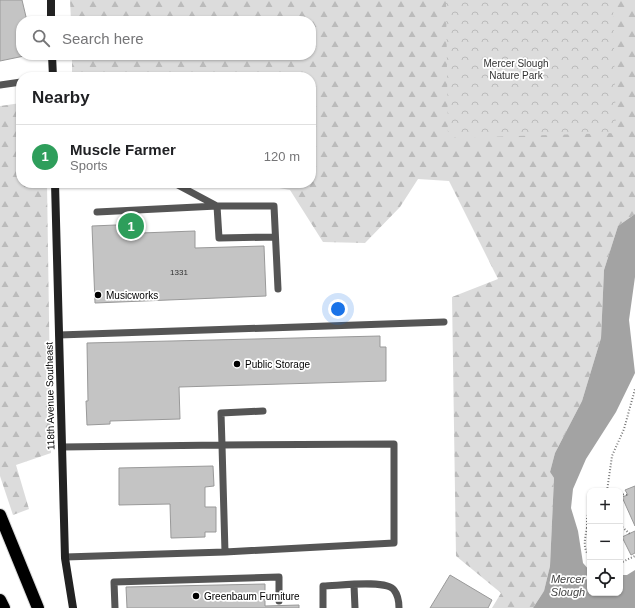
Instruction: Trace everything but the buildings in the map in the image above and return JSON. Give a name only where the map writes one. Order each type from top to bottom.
[{"type":"highway","points":[[0,515],[38,608]]},
{"type":"highway","points":[[0,600],[4,608]]},
{"type":"street","points":[[51,0],[51,16]]},
{"type":"street","points":[[52,60],[53,72]]},
{"type":"street","name":"118th Avenue Southeast","points":[[55,188],[65,557],[73,608]]},
{"type":"lane","points":[[0,85],[16,83]]},
{"type":"lane","points":[[183,188],[217,206]]},
{"type":"lane","points":[[217,206],[219,238],[275,237]]},
{"type":"lane","points":[[98,212],[217,206],[274,206],[278,289]]},
{"type":"lane","points":[[59,335],[444,322]]},
{"type":"lane","points":[[225,552],[221,413],[263,411]]},
{"type":"lane","points":[[62,447],[394,444],[394,543],[225,552],[65,557]]},
{"type":"lane","points":[[115,608],[114,582],[279,577],[279,602]]},
{"type":"lane","points":[[323,608],[323,586],[383,584],[394,589],[399,599],[399,608]]},
{"type":"lane","points":[[354,585],[355,608]]},
{"type":"path","points":[[607,488],[612,456],[623,433],[635,389]]},
{"type":"path","points":[[623,494],[628,495]]},
{"type":"path","points":[[623,528],[630,534]]},
{"type":"path","points":[[587,534],[584,544],[587,553]]},
{"type":"path","points":[[623,562],[635,556]]},
{"type":"green space","points":[[70,0],[635,0],[635,214],[618,226],[604,270],[601,338],[582,401],[555,453],[550,472],[554,478],[550,566],[544,591],[533,608],[492,608],[501,593],[456,556],[452,297],[498,279],[449,181],[418,179],[400,207],[365,243],[323,242],[290,190],[279,188],[316,188],[316,72],[72,72],[72,60],[316,60],[316,16],[71,16]]},
{"type":"green space","name":"Mercer Slough Nature Park","points":[[446,0],[613,0],[616,133],[448,138]]},
{"type":"green space","points":[[16,104],[16,188],[47,188],[51,453],[16,465],[29,509],[13,515],[0,476],[0,106]]},
{"type":"water","name":"Mercer Slough","points":[[635,214],[635,277],[629,320],[635,373],[616,412],[586,459],[573,489],[571,508],[578,531],[583,563],[587,568],[587,596],[623,596],[623,575],[627,575],[635,570],[635,608],[533,608],[544,591],[550,566],[554,478],[550,472],[555,453],[582,401],[601,338],[604,270],[618,226]]},
{"type":"place","name":"Muscle Farmer","points":[[131,226]]},
{"type":"place","name":"Musicworks","points":[[98,295]]},
{"type":"place","name":"Public Storage","points":[[237,364]]},
{"type":"place","name":"Greenbaum Furniture","points":[[196,596]]}]
